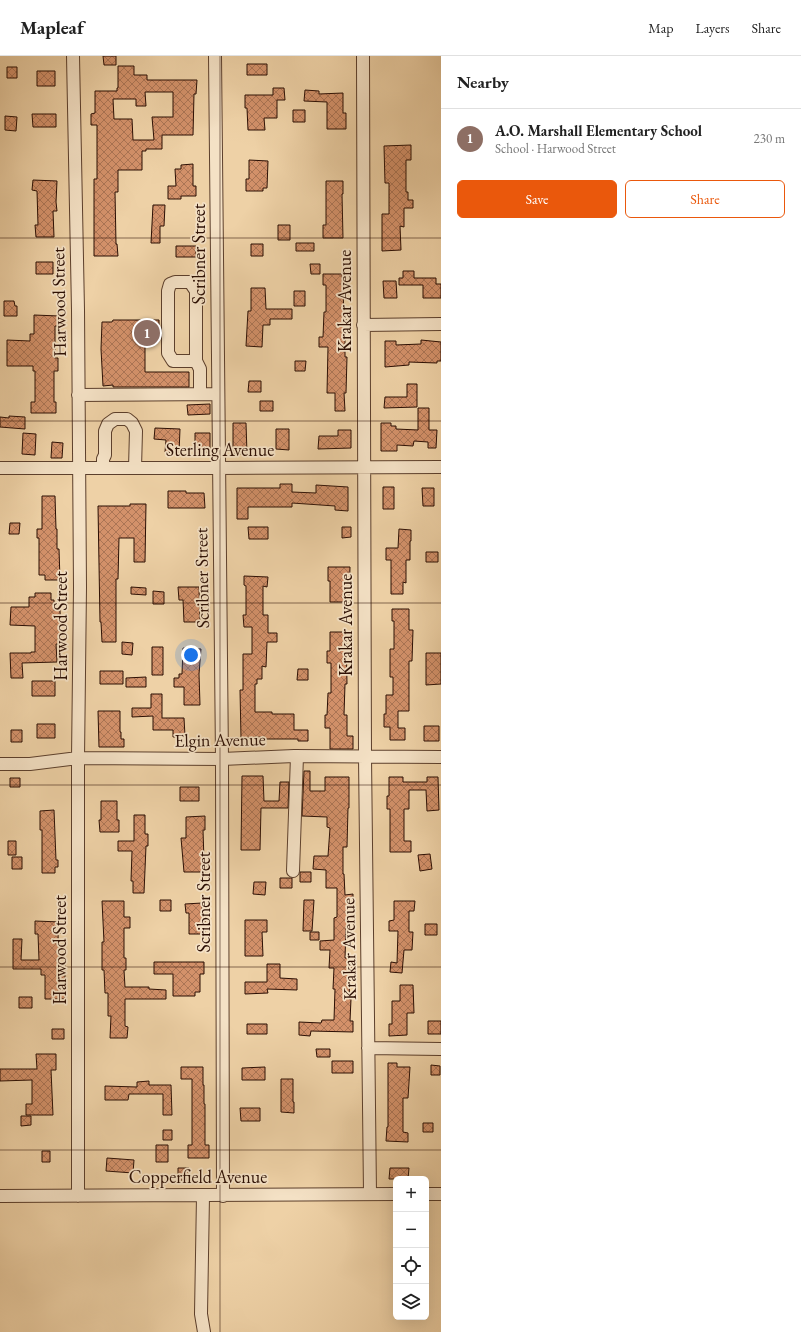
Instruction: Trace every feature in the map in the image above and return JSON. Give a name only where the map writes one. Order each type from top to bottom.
[{"type":"street","name":"Harwood Street","points":[[73,56],[80,587],[78,758],[78,1196]]},
{"type":"street","name":"Scribner Street","points":[[215,56],[222,759],[223,1196]]},
{"type":"street","name":"Krakar Avenue","points":[[363,56],[364,758],[370,1193]]},
{"type":"street","points":[[196,361],[173,361],[168,352],[168,291],[170,284],[175,282],[190,282],[196,291],[196,361],[200,369],[200,394]]},
{"type":"street","points":[[363,325],[441,324]]},
{"type":"street","points":[[78,395],[218,394]]},
{"type":"street","points":[[105,468],[108,458],[105,455],[105,431],[108,424],[115,419],[127,419],[132,423],[136,431],[136,468]]},
{"type":"street","name":"Sterling Avenue","points":[[0,468],[441,466]]},
{"type":"street","points":[[293,871],[297,756]]},
{"type":"street","name":"Elgin Avenue","points":[[0,764],[30,764],[78,758],[222,759],[297,756],[364,758],[441,757]]},
{"type":"street","points":[[368,1048],[441,1049]]},
{"type":"street","name":"Copperfield Avenue","points":[[0,1196],[223,1196],[393,1194]]},
{"type":"street","points":[[429,1194],[441,1194]]},
{"type":"street","points":[[203,1196],[201,1314],[204,1332]]},
{"type":"building","points":[[103,56],[116,56],[116,65],[104,65]]},
{"type":"building","points":[[247,64],[267,64],[267,75],[247,75]]},
{"type":"building","points":[[118,66],[134,66],[134,75],[147,75],[147,80],[197,80],[196,94],[194,94],[193,135],[162,135],[162,149],[146,149],[146,151],[142,151],[142,170],[118,170],[118,192],[115,192],[116,244],[118,256],[94,256],[94,179],[97,179],[97,125],[91,125],[91,114],[95,113],[95,91],[117,91]],"holes":[[[145,92],[173,92],[173,117],[152,117],[154,140],[133,140],[132,119],[114,119],[113,99],[136,99],[136,106],[146,106]]]},
{"type":"building","points":[[7,67],[17,67],[17,78],[7,78]]},
{"type":"building","points":[[37,71],[55,71],[55,86],[37,86]]},
{"type":"building","points":[[273,88],[284,88],[285,100],[277,100],[277,118],[264,118],[265,130],[248,130],[245,95],[273,95]]},
{"type":"building","points":[[305,90],[319,91],[319,94],[343,93],[343,113],[346,113],[346,129],[327,129],[327,102],[304,101]]},
{"type":"building","points":[[293,110],[305,110],[305,122],[293,122]]},
{"type":"building","points":[[32,114],[56,114],[56,127],[33,127]]},
{"type":"building","points":[[5,116],[17,117],[16,131],[5,130]]},
{"type":"building","points":[[411,145],[411,160],[406,160],[406,192],[408,192],[408,200],[413,200],[413,208],[404,208],[404,227],[400,226],[401,250],[382,251],[382,214],[389,214],[389,183],[385,183],[384,146]]},
{"type":"building","points":[[249,160],[268,161],[267,188],[263,188],[263,191],[246,191],[246,179],[249,179]]},
{"type":"building","points":[[193,164],[193,186],[196,186],[196,196],[181,196],[181,199],[168,199],[168,186],[176,186],[175,169],[181,169],[181,165]]},
{"type":"building","points":[[33,180],[57,181],[57,211],[53,211],[54,237],[36,237],[35,225],[38,225],[37,191],[32,190]]},
{"type":"building","points":[[326,181],[343,181],[343,238],[323,238],[323,225],[326,225]]},
{"type":"building","points":[[153,205],[165,205],[164,226],[160,226],[160,243],[151,243]]},
{"type":"building","points":[[278,225],[290,225],[290,240],[278,240]]},
{"type":"building","points":[[296,243],[314,243],[314,251],[296,251]]},
{"type":"building","points":[[251,244],[263,244],[263,256],[251,256]]},
{"type":"building","points":[[176,246],[196,246],[196,257],[176,257]]},
{"type":"building","points":[[36,262],[53,262],[53,274],[36,274]]},
{"type":"building","points":[[310,264],[320,264],[320,274],[311,274]]},
{"type":"building","points":[[403,271],[414,271],[414,278],[436,278],[436,284],[441,284],[441,298],[423,298],[423,285],[399,285],[399,278],[403,278]]},
{"type":"building","points":[[323,274],[342,274],[344,312],[347,313],[345,326],[345,357],[347,357],[346,393],[344,393],[345,411],[335,411],[335,393],[327,393],[328,347],[319,347],[319,337],[323,337],[324,312],[326,312],[326,285],[323,285]]},
{"type":"building","points":[[383,281],[396,281],[397,298],[384,298]]},
{"type":"building","points":[[251,288],[265,288],[266,309],[292,309],[292,319],[270,319],[270,325],[263,325],[262,347],[246,346],[248,311],[251,311]]},
{"type":"building","points":[[294,291],[305,291],[305,306],[294,306]]},
{"type":"building","points":[[4,301],[14,301],[15,306],[17,306],[17,316],[4,316]]},
{"type":"building","points":[[34,315],[59,316],[59,326],[55,326],[55,358],[58,358],[58,371],[54,371],[54,402],[56,402],[56,413],[31,413],[31,402],[35,402],[35,371],[33,371],[33,366],[7,366],[7,340],[30,341],[30,334],[34,334]]},
{"type":"building","points":[[113,320],[159,320],[159,335],[145,335],[145,372],[189,372],[189,387],[103,386],[101,349],[102,322],[112,322]]},
{"type":"building","points":[[421,340],[441,342],[441,361],[437,361],[437,363],[409,362],[409,365],[385,367],[385,341],[396,341],[396,345],[421,344]]},
{"type":"building","points":[[295,361],[306,361],[305,371],[295,371]]},
{"type":"building","points":[[249,381],[261,381],[261,392],[248,392]]},
{"type":"building","points":[[407,384],[417,384],[417,407],[384,408],[385,397],[407,397]]},
{"type":"building","points":[[260,401],[273,401],[273,411],[260,411]]},
{"type":"building","points":[[210,404],[210,414],[188,415],[187,405]]},
{"type":"building","points":[[418,408],[429,408],[429,430],[437,430],[436,448],[428,448],[428,442],[414,441],[413,446],[397,445],[397,451],[381,451],[381,423],[391,423],[391,426],[396,426],[396,429],[418,430]]},
{"type":"building","points":[[9,416],[25,417],[25,429],[0,427],[0,417],[9,418]]},
{"type":"building","points":[[233,423],[246,423],[247,454],[233,454]]},
{"type":"building","points":[[155,428],[180,429],[179,453],[165,452],[166,440],[154,439]]},
{"type":"building","points":[[276,429],[289,429],[289,450],[276,449]]},
{"type":"building","points":[[338,430],[351,430],[351,448],[318,449],[319,436],[338,436]]},
{"type":"building","points":[[23,433],[36,434],[35,455],[22,454]]},
{"type":"building","points":[[195,433],[210,433],[210,452],[195,453]]},
{"type":"building","points":[[52,442],[63,443],[62,458],[51,458]]},
{"type":"building","points":[[280,484],[292,484],[292,492],[316,493],[316,485],[348,487],[348,511],[335,510],[335,506],[292,503],[292,507],[248,507],[248,519],[237,519],[237,488],[280,488]]},
{"type":"building","points":[[383,487],[394,487],[394,509],[383,509]]},
{"type":"building","points":[[422,488],[434,488],[434,506],[423,506]]},
{"type":"building","points":[[168,491],[204,493],[205,508],[168,508]]},
{"type":"building","points":[[42,496],[55,496],[60,580],[45,580],[45,575],[39,575],[39,538],[37,538],[37,529],[42,529]]},
{"type":"building","points":[[130,504],[146,504],[145,562],[134,562],[134,538],[119,538],[118,579],[116,579],[116,642],[102,642],[100,622],[98,506],[130,506]]},
{"type":"building","points":[[10,523],[20,523],[19,534],[9,534]]},
{"type":"building","points":[[248,527],[268,527],[268,539],[249,539]]},
{"type":"building","points":[[342,527],[351,527],[351,537],[342,538]]},
{"type":"building","points":[[399,529],[411,530],[410,560],[406,560],[406,583],[403,582],[403,594],[391,594],[391,560],[386,560],[386,548],[398,548]]},
{"type":"building","points":[[426,552],[438,552],[438,562],[426,562]]},
{"type":"building","points":[[328,567],[350,567],[349,602],[330,602]]},
{"type":"building","points":[[244,576],[268,577],[267,587],[263,586],[263,615],[268,615],[268,633],[277,633],[277,642],[267,642],[266,667],[262,666],[262,679],[257,679],[257,684],[255,684],[255,712],[294,714],[294,730],[308,730],[308,741],[298,741],[298,739],[261,739],[261,737],[241,738],[240,690],[243,690],[243,654],[252,654],[252,627],[244,627],[243,615],[246,615],[246,586],[244,585]]},
{"type":"building","points":[[131,587],[146,588],[146,595],[131,594]]},
{"type":"building","points":[[178,587],[199,587],[200,622],[184,622],[183,600],[179,600]]},
{"type":"building","points":[[153,591],[164,592],[164,604],[153,604]]},
{"type":"building","points":[[35,593],[51,593],[51,600],[54,600],[54,610],[60,610],[61,644],[56,644],[57,662],[22,663],[23,678],[11,678],[10,653],[35,652],[35,626],[10,625],[11,607],[29,607],[29,597],[35,597]]},
{"type":"building","points":[[392,609],[409,609],[409,630],[413,630],[412,661],[409,661],[409,711],[398,711],[398,728],[405,728],[405,740],[390,740],[390,727],[384,727],[386,695],[393,695],[393,677],[390,677],[390,649],[394,649],[394,621],[392,621]]},
{"type":"building","points":[[330,632],[346,632],[347,684],[345,684],[344,715],[347,715],[347,736],[353,736],[353,749],[330,749],[330,728],[325,728],[328,693],[331,693],[331,663],[327,663],[327,651],[330,651]]},
{"type":"building","points":[[122,642],[133,643],[132,655],[122,654]]},
{"type":"building","points":[[152,647],[163,647],[163,675],[152,675]]},
{"type":"building","points":[[183,648],[201,649],[199,674],[200,705],[184,705],[184,687],[174,687],[174,678],[179,678],[179,674],[182,674]]},
{"type":"building","points":[[426,653],[441,653],[441,684],[426,685]]},
{"type":"building","points":[[298,669],[308,669],[308,680],[297,680]]},
{"type":"building","points":[[100,671],[123,671],[123,684],[100,684]]},
{"type":"building","points":[[146,677],[146,687],[126,687],[126,678]]},
{"type":"building","points":[[32,681],[55,681],[55,696],[32,696]]},
{"type":"building","points":[[151,694],[162,694],[162,718],[184,718],[185,736],[173,737],[173,730],[153,730],[153,716],[132,717],[132,708],[151,708]]},
{"type":"building","points":[[98,711],[120,711],[120,732],[121,739],[124,739],[124,747],[99,747]]},
{"type":"building","points":[[37,724],[55,724],[55,738],[37,738]]},
{"type":"building","points":[[424,726],[439,726],[439,741],[424,741]]},
{"type":"building","points":[[11,730],[22,730],[22,742],[11,742]]},
{"type":"building","points":[[304,771],[310,771],[310,791],[325,791],[325,777],[349,777],[347,847],[343,847],[343,874],[345,895],[353,894],[353,906],[348,906],[348,928],[346,928],[345,958],[356,958],[356,971],[350,971],[350,1021],[353,1021],[353,1032],[311,1031],[310,1036],[299,1035],[299,1022],[321,1023],[322,1020],[334,1020],[334,968],[329,968],[330,950],[320,950],[320,941],[334,940],[334,918],[337,917],[337,888],[326,888],[326,870],[313,869],[314,856],[328,856],[330,828],[327,827],[327,817],[302,816]]},
{"type":"building","points":[[242,776],[263,776],[264,801],[279,801],[280,782],[289,782],[288,808],[261,808],[260,850],[241,850]]},
{"type":"building","points":[[389,777],[403,777],[403,782],[427,782],[427,777],[438,777],[439,810],[427,811],[426,790],[409,790],[409,809],[404,809],[404,841],[411,841],[411,852],[390,852],[390,809],[387,809]]},
{"type":"building","points":[[10,778],[20,778],[20,787],[10,787]]},
{"type":"building","points":[[180,787],[199,787],[199,801],[180,801]]},
{"type":"building","points":[[101,801],[117,801],[117,820],[119,820],[119,832],[100,832],[99,820],[101,820]]},
{"type":"building","points":[[54,810],[56,860],[58,860],[58,867],[55,867],[55,873],[42,873],[42,830],[40,830],[40,811]]},
{"type":"building","points":[[134,815],[145,815],[145,834],[148,834],[144,893],[133,893],[133,881],[131,881],[132,851],[118,851],[118,841],[134,841]]},
{"type":"building","points":[[205,816],[205,830],[203,830],[204,861],[206,861],[206,872],[184,872],[181,838],[186,838],[186,817]]},
{"type":"building","points":[[8,841],[16,841],[16,855],[8,855]]},
{"type":"building","points":[[430,854],[432,869],[420,871],[418,855]]},
{"type":"building","points":[[12,857],[22,857],[22,869],[12,869]]},
{"type":"building","points":[[300,872],[311,872],[311,882],[300,882]]},
{"type":"building","points":[[280,878],[292,878],[292,888],[280,888]]},
{"type":"building","points":[[254,882],[266,882],[265,895],[253,894]]},
{"type":"building","points":[[160,900],[171,900],[171,911],[160,911]]},
{"type":"building","points":[[304,900],[314,900],[312,931],[303,931]]},
{"type":"building","points":[[102,901],[124,901],[124,917],[130,917],[130,928],[124,928],[124,958],[126,958],[126,970],[124,970],[125,987],[149,987],[149,989],[166,990],[166,999],[125,999],[125,1026],[128,1027],[127,1038],[110,1038],[111,1016],[108,1016],[108,993],[105,993],[104,970],[102,970],[102,942],[104,942]]},
{"type":"building","points":[[394,901],[415,901],[414,911],[409,911],[409,932],[413,932],[412,950],[404,950],[402,973],[390,972],[391,962],[397,963],[398,931],[389,931],[389,921],[394,920]]},
{"type":"building","points":[[202,903],[202,919],[205,919],[205,934],[189,934],[189,913],[186,913],[185,904]]},
{"type":"building","points":[[245,920],[267,920],[267,932],[262,932],[263,956],[245,956]]},
{"type":"building","points":[[35,921],[61,922],[61,933],[58,933],[59,964],[65,964],[65,999],[45,999],[45,975],[41,975],[41,969],[13,969],[13,939],[22,939],[21,960],[39,960],[38,934],[35,934]]},
{"type":"building","points":[[425,924],[437,924],[437,935],[425,935]]},
{"type":"building","points":[[310,932],[319,932],[319,940],[310,940]]},
{"type":"building","points":[[154,962],[204,962],[204,974],[200,974],[200,992],[195,992],[195,996],[173,996],[173,974],[154,974]]},
{"type":"building","points":[[267,964],[280,964],[280,978],[297,979],[297,990],[267,989],[268,993],[245,994],[245,982],[267,982]]},
{"type":"building","points":[[400,985],[413,985],[414,1013],[407,1013],[407,1035],[389,1036],[389,1024],[392,1024],[392,1001],[400,1001]]},
{"type":"building","points":[[19,997],[32,997],[32,1008],[19,1008]]},
{"type":"building","points":[[428,1021],[441,1021],[441,1034],[428,1034]]},
{"type":"building","points":[[247,1024],[267,1024],[267,1034],[247,1034]]},
{"type":"building","points":[[52,1029],[64,1029],[64,1039],[52,1039]]},
{"type":"building","points":[[316,1049],[330,1049],[330,1057],[317,1057]]},
{"type":"building","points":[[36,1054],[56,1054],[56,1070],[51,1070],[53,1115],[26,1115],[26,1104],[32,1104],[32,1080],[0,1081],[0,1069],[37,1069]]},
{"type":"building","points":[[332,1061],[353,1061],[353,1073],[332,1073]]},
{"type":"building","points":[[388,1063],[397,1063],[397,1067],[410,1067],[408,1098],[403,1098],[403,1132],[408,1133],[408,1142],[386,1141],[388,1127]]},
{"type":"building","points":[[431,1065],[440,1066],[440,1075],[431,1075]]},
{"type":"building","points":[[181,1067],[203,1067],[205,1145],[209,1145],[209,1158],[188,1158],[188,1145],[192,1145],[192,1079],[181,1079]]},
{"type":"building","points":[[265,1067],[265,1080],[242,1080],[242,1068]]},
{"type":"building","points":[[281,1079],[293,1079],[294,1113],[281,1112]]},
{"type":"building","points":[[149,1081],[149,1085],[171,1085],[172,1115],[163,1115],[163,1094],[129,1094],[128,1100],[105,1100],[105,1086],[137,1087],[137,1082]]},
{"type":"building","points":[[240,1108],[260,1108],[260,1121],[241,1121]]},
{"type":"building","points":[[21,1116],[31,1116],[31,1125],[21,1126]]},
{"type":"building","points":[[423,1123],[433,1123],[433,1132],[423,1132]]},
{"type":"building","points":[[163,1130],[172,1130],[172,1140],[163,1140]]},
{"type":"building","points":[[156,1145],[168,1145],[168,1162],[156,1162]]},
{"type":"building","points":[[42,1151],[50,1151],[50,1162],[42,1162]]},
{"type":"building","points":[[107,1158],[134,1160],[133,1173],[106,1171]]},
{"type":"building","points":[[178,1168],[189,1168],[189,1180],[178,1180]]},
{"type":"building","points":[[390,1168],[409,1168],[408,1176],[393,1176],[393,1179],[389,1179]]},
{"type":"place","name":"A.O. Marshall Elementary School","points":[[147,333]]}]
